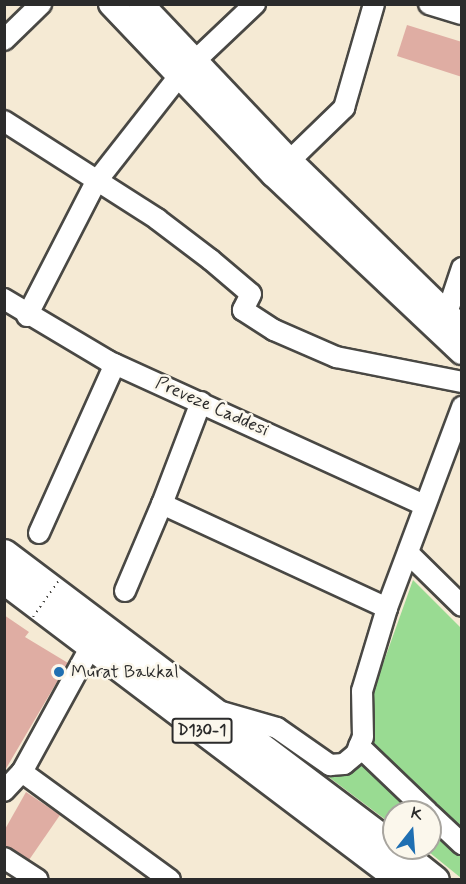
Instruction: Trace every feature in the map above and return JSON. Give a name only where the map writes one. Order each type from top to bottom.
[{"type":"highway","name":"D130-1","points":[[4,553],[49,576],[214,709],[382,839]]},
{"type":"highway","name":"D130-1","points":[[4,580],[42,618],[91,646],[400,879]]},
{"type":"highway","name":"D130-1","points":[[410,860],[435,879]]},
{"type":"main road","points":[[111,4],[186,69],[282,168],[450,325],[462,352]]},
{"type":"main road","points":[[141,4],[186,69]]},
{"type":"street","points":[[4,40],[41,4]]},
{"type":"street","points":[[27,316],[96,182],[186,69],[255,4]]},
{"type":"street","points":[[282,168],[344,108],[374,4]]},
{"type":"street","points":[[429,4],[462,14]]},
{"type":"street","points":[[4,121],[211,260],[251,294],[243,310],[274,330],[336,357],[462,382]]},
{"type":"street","points":[[450,325],[462,268]]},
{"type":"street","name":"Preveze Caddesi","points":[[4,299],[27,316],[115,364],[424,505]]},
{"type":"street","points":[[39,532],[115,364]]},
{"type":"street","points":[[125,591],[162,504],[201,402]]},
{"type":"street","points":[[214,709],[277,728],[330,765],[344,764],[359,746],[363,737],[362,691],[387,608],[462,407]]},
{"type":"street","points":[[162,504],[387,608]]},
{"type":"street","points":[[409,554],[462,606]]},
{"type":"street","points":[[4,791],[22,772],[91,646]]},
{"type":"street","points":[[359,746],[415,800]]},
{"type":"street","points":[[22,772],[168,879]]},
{"type":"street","points":[[442,825],[462,844]]},
{"type":"street","points":[[4,858],[38,879]]},
{"type":"path","points":[[42,618],[49,576]]},
{"type":"green space","points":[[413,580],[461,628],[461,831],[442,813],[442,800],[429,800],[373,747],[374,689]]},
{"type":"green space","points":[[366,757],[410,800],[382,800],[382,817],[310,763],[333,774],[355,769]]},
{"type":"green space","points":[[442,831],[461,850],[461,878],[439,860],[442,860]]},
{"type":"building","points":[[407,25],[462,42],[462,77],[397,56]]},
{"type":"building","points":[[4,615],[29,632],[25,637],[68,663],[4,772]]},
{"type":"building","points":[[26,792],[60,815],[29,860],[4,846],[4,831]]},
{"type":"place","name":"Murat Bakkal","points":[[59,672]]}]
